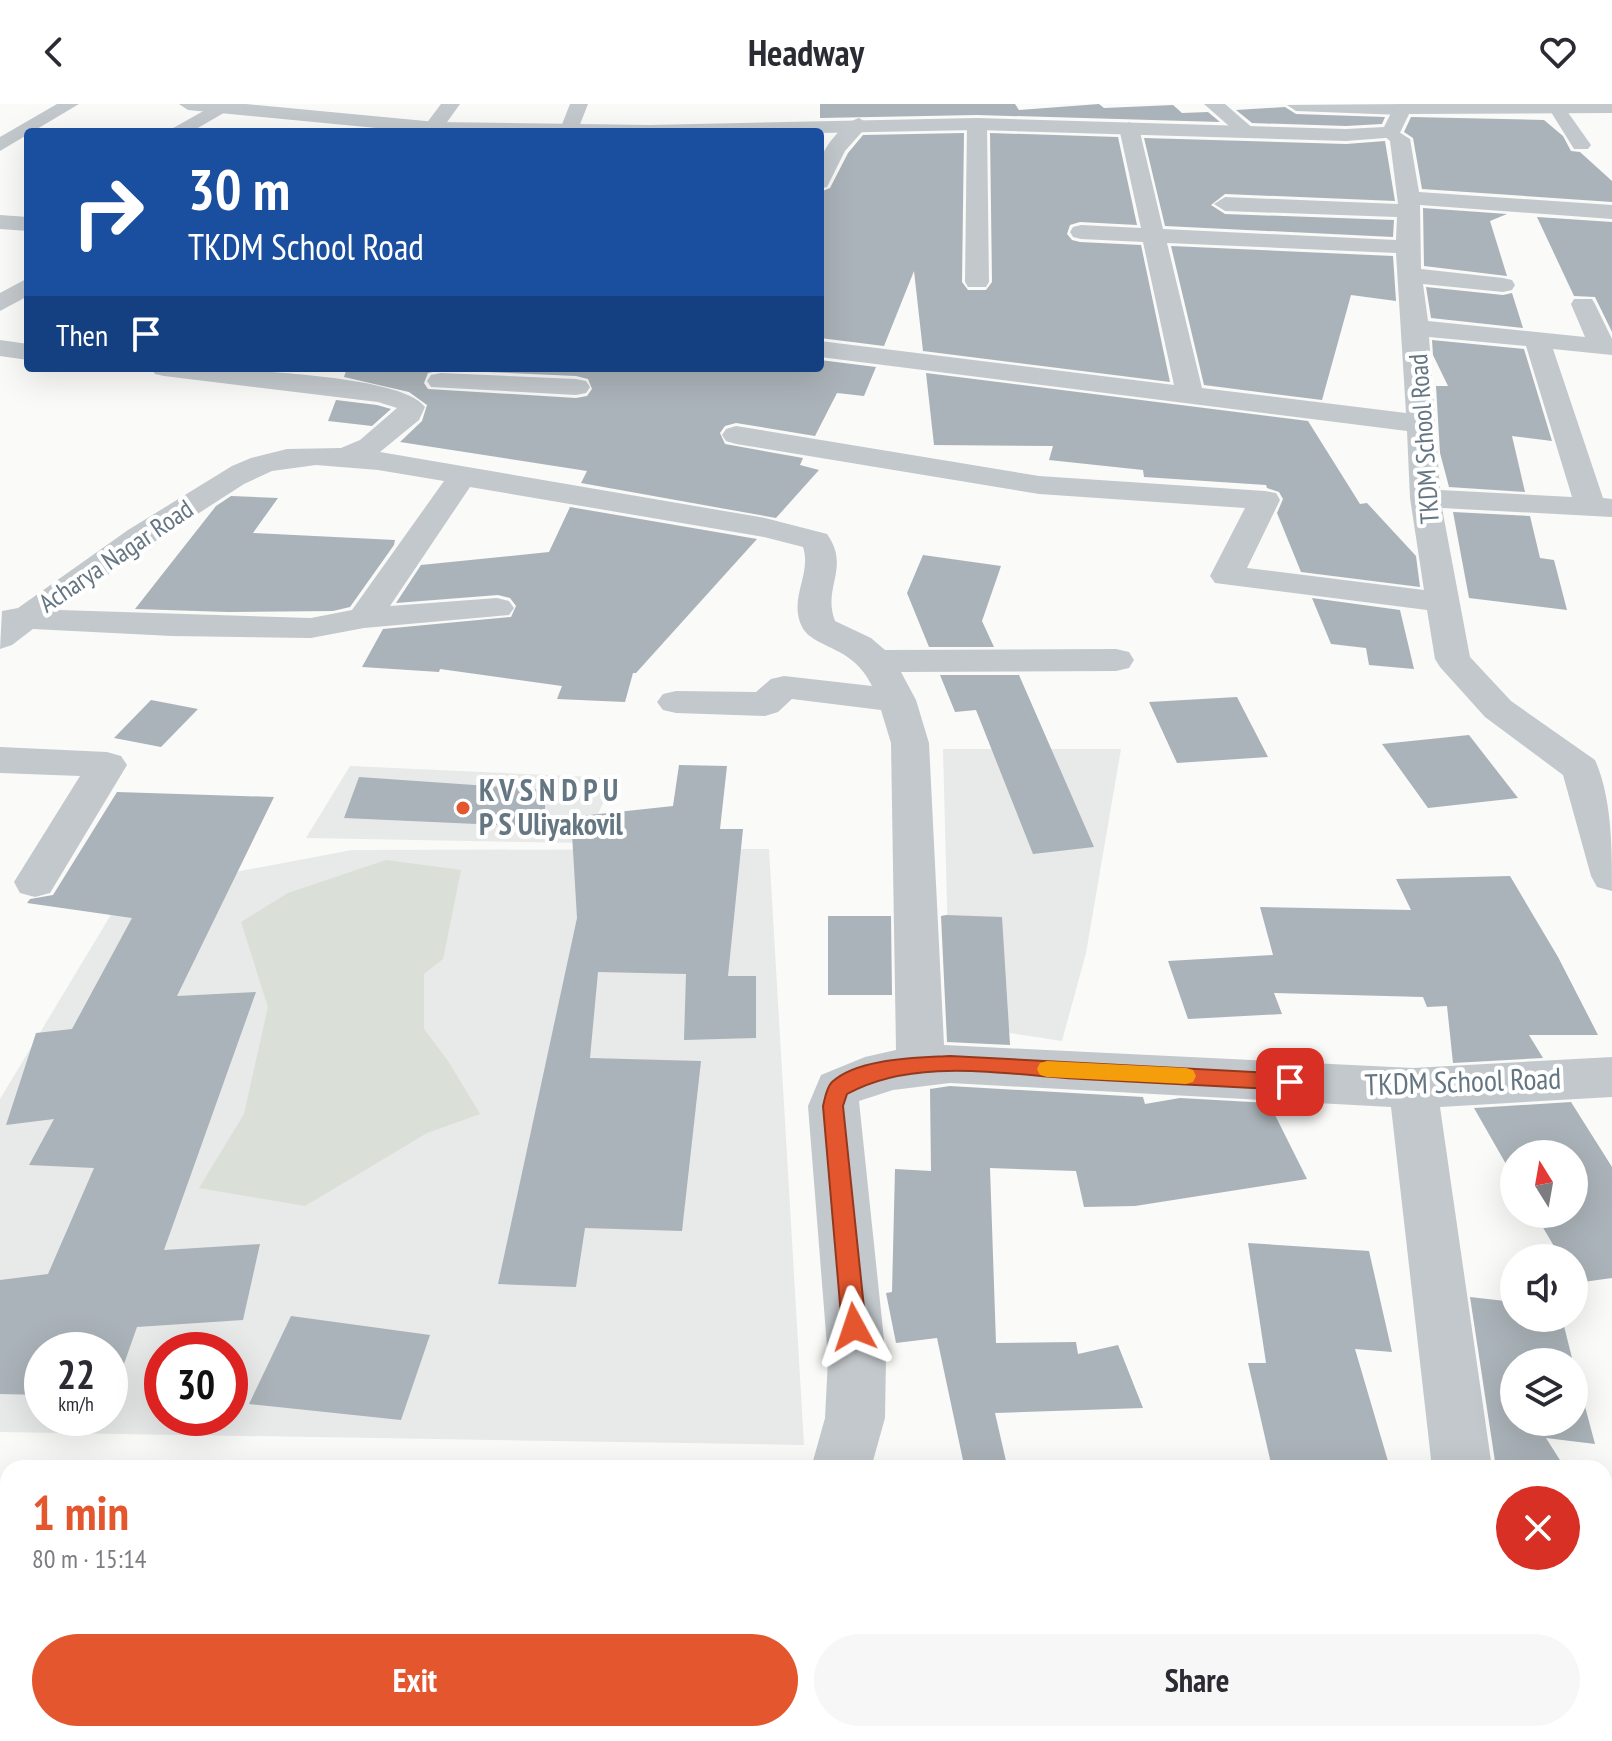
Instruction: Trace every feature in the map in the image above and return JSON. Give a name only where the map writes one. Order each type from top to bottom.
[{"type":"street","points":[[29,128],[70,104]]},
{"type":"street","points":[[188,104],[415,128]]},
{"type":"street","points":[[434,128],[451,104]]},
{"type":"street","points":[[569,128],[579,104]]},
{"type":"street","points":[[1213,104],[1245,130]]},
{"type":"street","points":[[1296,105],[1396,121]]},
{"type":"street","points":[[1544,105],[1581,145]]},
{"type":"street","points":[[765,128],[977,124],[1346,135],[1438,106],[1544,105],[1610,110]]},
{"type":"street","points":[[184,128],[225,107]]},
{"type":"street","name":"TKDM School Road","points":[[1396,121],[1408,204],[1408,261],[1423,424],[1425,498],[1453,659],[1498,709],[1596,771],[1612,876]]},
{"type":"street","points":[[824,174],[836,149],[859,124]]},
{"type":"street","points":[[977,124],[977,282]]},
{"type":"street","points":[[1129,128],[1190,396]]},
{"type":"street","points":[[0,145],[24,131]]},
{"type":"street","points":[[1225,204],[1408,204],[1612,212]]},
{"type":"street","points":[[0,222],[24,224]]},
{"type":"street","points":[[1081,232],[1154,235],[1408,261],[1503,285]]},
{"type":"street","points":[[0,304],[24,288]]},
{"type":"street","points":[[1583,304],[1607,346]]},
{"type":"street","points":[[1416,328],[1607,346]]},
{"type":"street","points":[[1425,498],[1602,508],[1537,341]]},
{"type":"street","points":[[0,348],[24,351]]},
{"type":"street","points":[[824,350],[1423,424]]},
{"type":"street","points":[[201,372],[382,394],[406,402],[411,407],[409,414],[370,446],[344,458]]},
{"type":"street","points":[[406,402],[442,375],[576,387]]},
{"type":"street","points":[[736,435],[1039,485],[1265,500],[1227,576],[1442,602]]},
{"type":"street","name":"Acharya Nagar Road","points":[[8,624],[117,549],[235,478],[263,464],[313,455],[765,528],[816,541],[824,554],[821,581],[813,603],[819,626],[859,646],[876,661]]},
{"type":"street","points":[[364,618],[462,477]]},
{"type":"street","points":[[8,624],[311,628],[364,618],[497,608]]},
{"type":"street","points":[[921,1066],[910,743],[897,700],[876,661],[1116,660]]},
{"type":"street","points":[[676,702],[765,704],[784,687],[897,700]]},
{"type":"street","points":[[0,760],[107,765],[35,882]]},
{"type":"street","name":"TKDM School Road","points":[[843,1460],[855,1418],[857,1359],[833,1106],[838,1089],[861,1076],[891,1068],[950,1064],[1413,1088],[1612,1077]]},
{"type":"street","points":[[1413,1088],[1461,1460]]},
{"type":"shaded area","points":[[943,749],[1121,749],[1086,953],[1062,1041],[950,1024]]},
{"type":"shaded area","name":"K V S N D P U P S Uliyakovil","points":[[350,766],[615,778],[584,843],[306,838]]},
{"type":"shaded area","points":[[769,849],[804,1445],[247,1436],[248,1332],[144,1332],[144,1434],[128,1434],[128,1332],[24,1332],[24,1432],[0,1432],[0,1099],[124,893],[352,850]]},
{"type":"shaded area","points":[[386,860],[461,870],[443,959],[424,974],[424,1029],[448,1061],[480,1114],[427,1133],[305,1206],[199,1188],[244,1114],[268,1007],[241,922],[288,893]]},
{"type":"building","points":[[820,104],[1015,104],[1019,110],[1099,104],[1104,108],[1173,105],[1182,113],[1208,112],[1220,122],[977,115],[820,118]]},
{"type":"building","points":[[1285,107],[1296,114],[1385,117],[1382,124],[1346,126],[1252,123],[1236,110]]},
{"type":"building","points":[[1411,117],[1544,120],[1563,136],[1571,151],[1580,152],[1612,181],[1612,202],[1422,189],[1413,138],[1404,132]]},
{"type":"building","points":[[964,133],[962,282],[968,290],[986,290],[992,282],[990,133],[1118,137],[1137,225],[1080,222],[1070,225],[1067,234],[1072,240],[1080,242],[1141,245],[1170,382],[923,351],[914,271],[884,346],[824,338],[824,190],[830,188],[848,153],[863,135]]},
{"type":"building","points":[[1144,138],[1346,144],[1385,141],[1395,201],[1225,194],[1211,205],[1225,214],[1394,220],[1393,237],[1165,226]]},
{"type":"building","points":[[1423,208],[1507,214],[1490,221],[1507,276],[1424,266]]},
{"type":"building","points":[[1537,217],[1612,222],[1612,332],[1595,297],[1574,296]]},
{"type":"building","points":[[1171,246],[1393,256],[1396,301],[1351,295],[1322,400],[1204,385]]},
{"type":"building","points":[[1426,287],[1503,295],[1512,293],[1523,328],[1431,318]]},
{"type":"building","points":[[1432,340],[1524,349],[1552,441],[1512,436],[1525,492],[1449,487],[1440,453],[1436,386],[1448,386],[1433,355]]},
{"type":"building","points":[[824,360],[876,367],[864,396],[837,393],[815,436],[736,423],[725,426],[720,433],[725,444],[803,458],[800,465],[819,470],[776,518],[581,483],[587,471],[400,442],[422,421],[427,405],[409,392],[344,377],[346,372],[432,372],[428,373],[424,383],[428,389],[576,398],[587,396],[592,389],[588,379],[486,372],[824,372]]},
{"type":"building","points":[[926,373],[1308,421],[1360,504],[1367,503],[1416,556],[1420,587],[1301,572],[1277,513],[1283,499],[1279,492],[1266,485],[1144,477],[1143,470],[1049,460],[1053,446],[934,445]]},
{"type":"building","points":[[336,400],[391,409],[372,426],[328,421]]},
{"type":"building","points":[[231,496],[278,498],[253,533],[395,540],[394,545],[350,607],[333,611],[228,612],[135,609],[216,506]]},
{"type":"building","points":[[570,507],[757,539],[633,673],[625,702],[557,699],[562,686],[440,669],[439,672],[362,667],[383,629],[511,617],[516,606],[510,598],[498,595],[396,603],[421,565],[549,552]]},
{"type":"building","points":[[1453,512],[1530,516],[1540,558],[1554,560],[1567,610],[1469,598]]},
{"type":"building","points":[[923,555],[1001,566],[982,621],[994,647],[929,647],[907,593]]},
{"type":"building","points":[[1312,598],[1400,610],[1414,669],[1369,665],[1366,648],[1331,644]]},
{"type":"building","points":[[940,675],[1019,675],[1094,847],[1033,854],[976,710],[955,712]]},
{"type":"building","points":[[1237,697],[1268,757],[1177,763],[1149,702]]},
{"type":"building","points":[[151,700],[198,709],[161,747],[114,738]]},
{"type":"building","points":[[1469,735],[1518,798],[1428,808],[1382,744]]},
{"type":"building","points":[[679,765],[727,766],[720,829],[743,829],[728,976],[756,976],[756,1038],[684,1040],[686,974],[598,972],[590,1058],[701,1061],[682,1231],[585,1228],[576,1287],[498,1284],[577,918],[571,817],[673,806]]},
{"type":"building","points":[[359,777],[546,790],[544,827],[344,818]]},
{"type":"building","points":[[117,792],[274,797],[177,996],[256,992],[164,1250],[260,1244],[243,1320],[137,1327],[128,1352],[128,1332],[24,1332],[24,1395],[0,1394],[0,1280],[48,1274],[94,1168],[29,1165],[54,1119],[6,1125],[36,1033],[72,1029],[132,918],[27,903],[30,899],[53,895]]},
{"type":"building","points":[[1510,876],[1558,957],[1598,1035],[1529,1035],[1543,1058],[1453,1063],[1447,1006],[1427,1007],[1423,997],[1274,993],[1282,1014],[1188,1019],[1168,961],[1273,955],[1260,907],[1411,910],[1396,879]]},
{"type":"building","points":[[828,916],[891,916],[892,995],[828,995]]},
{"type":"building","points":[[941,916],[1002,917],[1010,1045],[947,1042]]},
{"type":"building","points":[[950,1086],[1143,1097],[1145,1104],[1180,1098],[1269,1103],[1307,1179],[1135,1206],[1084,1207],[1076,1171],[990,1168],[996,1343],[1076,1342],[1078,1354],[1118,1345],[1143,1408],[995,1413],[1006,1460],[963,1460],[937,1338],[896,1343],[886,1293],[892,1292],[895,1169],[931,1171],[930,1089]]},
{"type":"building","points":[[1571,1102],[1612,1167],[1612,1278],[1588,1281],[1588,1244],[1553,1244],[1543,1228],[1588,1228],[1588,1140],[1500,1140],[1500,1154],[1474,1108]]},
{"type":"building","points":[[1248,1243],[1369,1251],[1392,1352],[1355,1349],[1388,1460],[1270,1460],[1248,1363],[1266,1363]]},
{"type":"building","points":[[1470,1297],[1500,1300],[1500,1332],[1566,1332],[1570,1348],[1500,1348],[1500,1436],[1588,1436],[1588,1418],[1595,1444],[1546,1438],[1560,1460],[1495,1460]]},
{"type":"building","points":[[291,1316],[430,1335],[401,1420],[249,1404]]},
{"type":"slow traffic","points":[[1047,1069],[1186,1076]]},
{"type":"place","name":"K V S N D P U P S Uliyakovil","points":[[463,808]]},
{"type":"route","points":[[854,1327],[833,1106],[838,1089],[861,1076],[891,1068],[950,1064],[1290,1082]]}]
